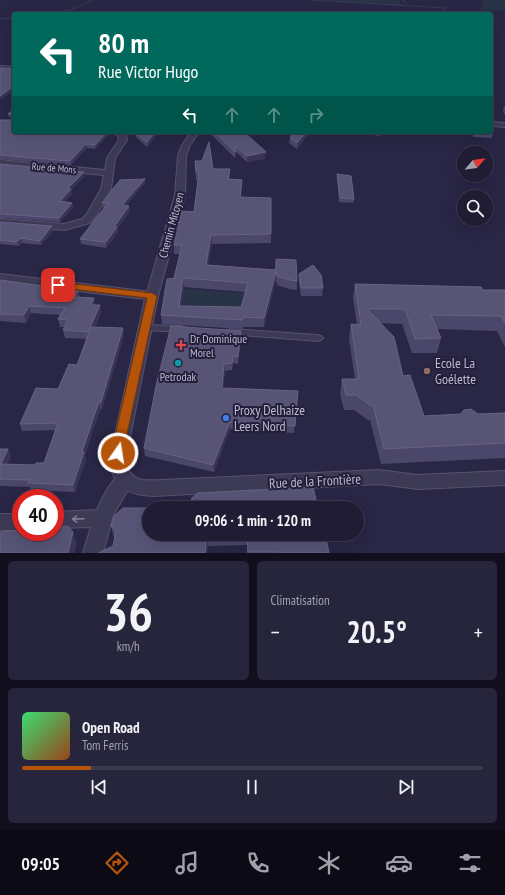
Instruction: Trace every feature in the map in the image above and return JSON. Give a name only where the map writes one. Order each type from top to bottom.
[{"type":"street","points":[[0,68],[12,69]]},
{"type":"street","points":[[493,124],[505,125]]},
{"type":"street","points":[[0,222],[53,228],[80,224],[91,216],[108,182],[111,158],[123,140],[123,137],[119,134]]},
{"type":"street","name":"Chemin Mitoyen","points":[[125,480],[118,467],[118,453],[152,296],[180,195],[182,156],[186,145],[194,134]]},
{"type":"street","name":"Rue de Mons","points":[[0,163],[109,173]]},
{"type":"street","points":[[0,278],[152,296]]},
{"type":"street","name":"Rue de la Frontière","points":[[125,480],[139,487],[153,488],[379,477],[418,482],[505,478]]},
{"type":"street","points":[[93,553],[102,518],[107,506],[125,480]]},
{"type":"street","points":[[64,520],[102,518]]},
{"type":"street","points":[[0,522],[12,522]]},
{"type":"lane","points":[[146,328],[193,330]]},
{"type":"lane","points":[[224,332],[318,338]]},
{"type":"path","points":[[59,12],[73,9],[93,0]]},
{"type":"path","points":[[312,0],[446,8],[441,12]]},
{"type":"path","points":[[403,0],[408,5]]},
{"type":"path","points":[[0,19],[12,18]]},
{"type":"shaded area","points":[[327,0],[399,0],[403,6]]},
{"type":"shaded area","points":[[476,0],[505,0],[505,11],[480,10],[484,1]]},
{"type":"shaded area","points":[[184,289],[248,293],[242,317],[181,316]]},
{"type":"building","points":[[0,68],[12,69],[12,89],[11,88],[0,96]]},
{"type":"building","points":[[0,120],[12,120],[12,134],[105,134],[95,145],[86,144],[70,161],[0,155]]},
{"type":"building","points":[[136,134],[153,134],[147,142]]},
{"type":"building","points":[[217,134],[246,134],[266,152],[247,156],[236,146],[235,152]]},
{"type":"building","points":[[293,134],[304,134],[297,143],[290,138]]},
{"type":"building","points":[[209,142],[213,169],[230,169],[228,179],[242,180],[240,197],[271,198],[271,234],[211,235],[206,265],[276,270],[276,259],[296,260],[297,281],[277,276],[276,271],[264,318],[243,317],[242,320],[161,315],[167,279],[176,278],[174,278],[182,245],[174,245],[182,211],[194,212],[199,172],[196,172],[195,161],[202,161]],"holes":[[[183,278],[248,283],[241,307],[179,306]]]},
{"type":"building","points":[[0,164],[84,172],[67,189],[71,189],[60,201],[72,203],[59,218],[0,214]]},
{"type":"building","points":[[337,174],[351,176],[354,199],[340,198]]},
{"type":"building","points":[[145,179],[122,205],[129,206],[114,227],[117,227],[106,242],[80,239],[108,203],[102,203],[120,180]]},
{"type":"building","points":[[0,222],[52,226],[40,241],[21,238],[17,242],[0,240]]},
{"type":"building","points":[[313,265],[321,275],[323,288],[301,288],[299,274]]},
{"type":"building","points":[[0,280],[42,286],[41,287],[78,291],[75,297],[94,298],[91,305],[100,305],[88,332],[63,330],[68,320],[58,319],[65,308],[29,306],[24,315],[0,314]]},
{"type":"building","points":[[355,284],[481,287],[483,290],[505,290],[505,323],[501,316],[431,315],[441,338],[415,339],[405,309],[367,309],[394,337],[403,376],[410,375],[424,416],[461,414],[464,410],[471,409],[478,414],[505,413],[505,443],[384,449],[373,405],[370,405],[356,395],[346,395],[342,379],[359,379],[351,324],[361,325]]},
{"type":"building","points":[[171,326],[241,331],[238,357],[233,356],[232,363],[224,364],[222,388],[298,391],[295,426],[230,422],[213,465],[144,448],[156,386]]},
{"type":"building","points":[[91,327],[123,328],[101,402],[99,402],[93,419],[73,485],[28,483],[30,480],[0,479],[0,449],[8,449],[1,464],[35,465],[36,463],[44,463],[58,423],[20,424],[36,388],[58,389],[69,364],[77,365]]},
{"type":"building","points":[[313,487],[316,501],[191,501],[192,498],[198,493]]},
{"type":"building","points":[[123,508],[142,508],[142,541],[206,541],[205,553],[98,553],[113,546],[116,531],[111,526],[114,516]]},
{"type":"building","points":[[64,526],[68,526],[73,532],[68,553],[0,553],[0,532],[12,531],[12,541],[64,541]]},
{"type":"building","points":[[247,541],[326,541],[329,553],[279,553],[248,552]]},
{"type":"place","name":"Dr Dominique Morel","points":[[181,345]]},
{"type":"place","name":"Petrodak","points":[[178,363]]},
{"type":"place","name":"Ecole La Goélette","points":[[427,371]]},
{"type":"place","name":"Proxy Delhaize Leers Nord","points":[[226,418]]},
{"type":"route","points":[[58,285],[152,296],[118,453]]}]
